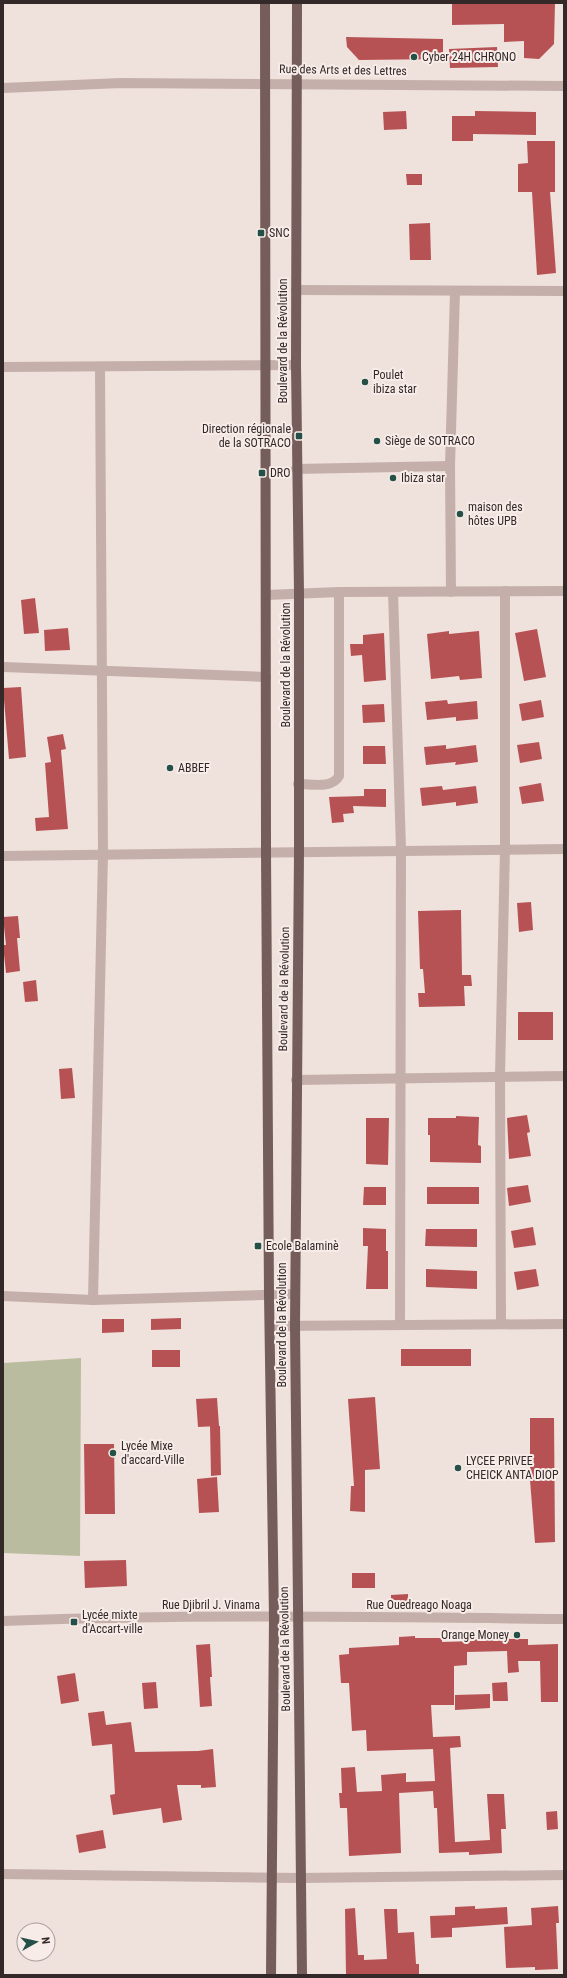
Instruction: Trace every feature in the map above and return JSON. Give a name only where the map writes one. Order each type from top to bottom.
[{"type":"main road","name":"Boulevard de la Révolution","points":[[265,3],[266,853],[269,1295],[274,1618],[272,1975]]},
{"type":"main road","name":"Boulevard de la Révolution","points":[[297,3],[296,469],[299,593],[299,852],[294,1327],[302,1975]]},
{"type":"street","name":"Rue des Arts et des Lettres","points":[[3,88],[120,82],[265,82],[564,86]]},
{"type":"street","points":[[296,290],[564,291]]},
{"type":"street","points":[[452,592],[450,466],[455,291]]},
{"type":"street","points":[[3,367],[266,364],[296,365]]},
{"type":"street","points":[[93,1300],[103,854],[100,367]]},
{"type":"street","points":[[296,469],[450,466]]},
{"type":"street","points":[[501,1324],[500,1076],[505,848],[505,591]]},
{"type":"street","points":[[266,595],[339,592],[564,591]]},
{"type":"street","points":[[298,784],[331,784],[336,781],[339,776],[339,592]]},
{"type":"street","points":[[393,592],[401,850],[400,1325]]},
{"type":"street","points":[[3,667],[266,677]]},
{"type":"street","points":[[3,856],[564,848]]},
{"type":"street","points":[[296,1080],[564,1076]]},
{"type":"street","points":[[3,1296],[93,1300],[294,1294]]},
{"type":"street","points":[[270,1326],[564,1324]]},
{"type":"street","name":"Rue Ouedreago Noaga","points":[[274,1618],[564,1619]]},
{"type":"street","name":"Rue Djibril J. Vinama","points":[[3,1621],[74,1619],[274,1618]]},
{"type":"street","points":[[3,1874],[272,1878],[564,1875]]},
{"type":"green space","points":[[81,1358],[80,1556],[3,1553],[3,1363]]},
{"type":"building","points":[[452,3],[555,3],[554,44],[539,59],[524,58],[524,41],[504,42],[504,24],[452,25]]},
{"type":"building","points":[[346,37],[443,39],[443,59],[359,60],[347,47]]},
{"type":"building","points":[[497,47],[498,67],[450,68],[449,49]]},
{"type":"building","points":[[406,111],[407,129],[384,130],[383,112]]},
{"type":"building","points":[[475,111],[536,112],[536,135],[473,134],[473,141],[452,141],[452,116],[475,116]]},
{"type":"building","points":[[527,141],[555,141],[555,192],[550,192],[556,273],[537,275],[532,192],[518,192],[518,164],[528,163]]},
{"type":"building","points":[[406,174],[422,174],[422,185],[407,185]]},
{"type":"building","points":[[430,223],[431,260],[410,260],[409,224]]},
{"type":"building","points":[[35,598],[39,633],[24,634],[21,600]]},
{"type":"building","points":[[68,628],[70,650],[45,651],[44,630]]},
{"type":"building","points":[[537,629],[546,677],[524,681],[515,633]]},
{"type":"building","points":[[449,631],[449,634],[479,631],[482,678],[460,680],[459,676],[431,679],[427,634]]},
{"type":"building","points":[[384,633],[386,680],[364,682],[362,655],[351,656],[350,644],[363,644],[363,635]]},
{"type":"building","points":[[21,687],[26,757],[9,759],[3,688]]},
{"type":"building","points":[[447,700],[448,704],[477,701],[478,719],[456,721],[456,717],[427,720],[425,702]]},
{"type":"building","points":[[541,700],[544,717],[522,721],[519,704]]},
{"type":"building","points":[[384,704],[385,722],[363,723],[362,705]]},
{"type":"building","points":[[63,734],[66,749],[61,750],[68,829],[36,831],[35,818],[49,817],[45,763],[51,762],[47,737]]},
{"type":"building","points":[[539,742],[542,759],[520,763],[517,745]]},
{"type":"building","points":[[446,745],[446,749],[476,745],[478,762],[455,765],[456,762],[426,765],[424,747]]},
{"type":"building","points":[[363,746],[385,746],[386,764],[363,764]]},
{"type":"building","points":[[541,783],[544,801],[522,804],[519,787]]},
{"type":"building","points":[[442,786],[443,790],[476,786],[478,803],[456,806],[456,802],[422,806],[420,788]]},
{"type":"building","points":[[364,789],[386,789],[386,807],[353,806],[354,813],[343,814],[344,822],[332,823],[329,797],[364,796]]},
{"type":"building","points":[[531,902],[533,930],[519,932],[517,903]]},
{"type":"building","points":[[461,910],[462,975],[471,975],[472,986],[464,986],[465,1006],[419,1007],[418,993],[425,993],[423,969],[420,969],[418,911]]},
{"type":"building","points":[[18,916],[20,938],[17,938],[20,971],[6,973],[3,945],[6,945],[3,917]]},
{"type":"building","points":[[36,980],[38,1001],[25,1002],[23,982]]},
{"type":"building","points":[[518,1012],[553,1012],[553,1040],[518,1040]]},
{"type":"building","points":[[72,1068],[75,1098],[61,1099],[59,1069]]},
{"type":"building","points":[[527,1115],[530,1132],[527,1133],[531,1156],[509,1159],[507,1118]]},
{"type":"building","points":[[456,1116],[479,1117],[478,1145],[481,1146],[481,1163],[430,1162],[430,1135],[428,1135],[428,1118],[456,1118]]},
{"type":"building","points":[[366,1118],[389,1118],[388,1165],[366,1164]]},
{"type":"building","points":[[528,1185],[531,1202],[509,1206],[507,1188]]},
{"type":"building","points":[[364,1187],[386,1187],[386,1205],[363,1205]]},
{"type":"building","points":[[427,1187],[479,1187],[479,1204],[427,1204]]},
{"type":"building","points":[[533,1227],[536,1245],[514,1248],[511,1231]]},
{"type":"building","points":[[363,1228],[386,1229],[386,1251],[388,1251],[388,1289],[366,1289],[368,1246],[363,1246]]},
{"type":"building","points":[[426,1229],[477,1229],[477,1247],[425,1246]]},
{"type":"building","points":[[426,1269],[477,1271],[477,1289],[426,1287]]},
{"type":"building","points":[[536,1269],[539,1286],[517,1290],[514,1272]]},
{"type":"building","points":[[181,1318],[181,1329],[151,1330],[151,1319]]},
{"type":"building","points":[[102,1319],[124,1319],[124,1332],[102,1333]]},
{"type":"building","points":[[401,1349],[471,1349],[471,1366],[401,1366]]},
{"type":"building","points":[[152,1350],[180,1350],[180,1367],[152,1367]]},
{"type":"building","points":[[375,1397],[380,1469],[365,1470],[365,1512],[350,1511],[351,1486],[354,1486],[348,1399]]},
{"type":"building","points":[[217,1398],[219,1426],[198,1427],[196,1399]]},
{"type":"building","points":[[530,1418],[554,1418],[555,1542],[535,1543],[530,1480]]},
{"type":"building","points":[[210,1426],[220,1426],[221,1475],[211,1476]]},
{"type":"building","name":"Lycée Mixe d'accard-Ville","points":[[84,1444],[114,1444],[115,1514],[85,1514]]},
{"type":"building","points":[[217,1477],[219,1512],[199,1513],[197,1479]]},
{"type":"building","points":[[126,1560],[127,1586],[85,1588],[84,1561]]},
{"type":"building","points":[[352,1573],[375,1573],[375,1588],[352,1588]]},
{"type":"building","points":[[408,1594],[408,1605],[391,1606],[391,1595]]},
{"type":"building","points":[[415,1636],[415,1638],[442,1638],[442,1642],[474,1641],[474,1639],[528,1639],[528,1645],[558,1644],[558,1702],[541,1702],[540,1661],[518,1661],[519,1672],[508,1673],[507,1651],[467,1652],[467,1665],[454,1666],[454,1705],[431,1705],[433,1737],[460,1736],[461,1747],[450,1748],[455,1842],[490,1840],[487,1794],[504,1794],[506,1829],[501,1829],[502,1853],[469,1855],[469,1852],[439,1853],[437,1808],[434,1808],[433,1791],[399,1793],[401,1853],[349,1856],[347,1808],[340,1808],[339,1793],[342,1793],[341,1768],[355,1767],[357,1792],[382,1791],[381,1775],[406,1773],[406,1782],[435,1781],[433,1749],[367,1751],[366,1730],[352,1731],[349,1683],[341,1683],[339,1655],[349,1654],[349,1648],[399,1645],[399,1637]]},
{"type":"building","points":[[210,1644],[212,1706],[200,1707],[196,1645]]},
{"type":"building","points":[[75,1673],[79,1701],[61,1704],[57,1676]]},
{"type":"building","points":[[156,1682],[158,1708],[144,1709],[142,1683]]},
{"type":"building","points":[[507,1682],[508,1701],[493,1701],[492,1683]]},
{"type":"building","points":[[490,1694],[490,1708],[455,1710],[455,1695]]},
{"type":"building","points":[[104,1711],[106,1725],[131,1722],[135,1752],[198,1751],[213,1749],[216,1787],[201,1788],[201,1785],[177,1785],[182,1820],[163,1823],[161,1808],[113,1815],[110,1795],[115,1794],[112,1744],[92,1746],[88,1713]]},
{"type":"building","points":[[557,1811],[558,1829],[547,1830],[546,1812]]},
{"type":"building","points":[[103,1830],[106,1848],[79,1853],[76,1835]]},
{"type":"building","points":[[475,1906],[475,1909],[507,1907],[508,1924],[452,1928],[452,1937],[431,1938],[430,1916],[455,1915],[455,1907]]},
{"type":"building","points":[[558,1906],[559,1923],[556,1923],[558,1969],[535,1970],[535,1967],[506,1968],[504,1927],[532,1925],[531,1908]]},
{"type":"building","points":[[355,1908],[358,1955],[364,1955],[364,1960],[387,1959],[384,1909],[397,1909],[398,1933],[414,1932],[416,1964],[419,1964],[419,1975],[346,1975],[345,1909]]},
{"type":"place","name":"Cyber 24H CHRONO","points":[[414,57]]},
{"type":"place","name":"SNC","points":[[261,233]]},
{"type":"place","name":"Poulet ibiza star","points":[[365,382]]},
{"type":"place","name":"Direction régionale de la SOTRACO","points":[[299,436]]},
{"type":"place","name":"Siège de SOTRACO","points":[[377,441]]},
{"type":"place","name":"DRO","points":[[262,473]]},
{"type":"place","name":"Ibiza star","points":[[393,478]]},
{"type":"place","name":"maison des hôtes UPB","points":[[460,514]]},
{"type":"place","name":"ABBEF","points":[[170,768]]},
{"type":"place","name":"Ecole Balaminè","points":[[258,1246]]},
{"type":"place","name":"Lycée Mixe d'accard-Ville","points":[[113,1453]]},
{"type":"place","name":"LYCEE PRIVEE CHEICK ANTA DIOP","points":[[458,1468]]},
{"type":"place","name":"Lycée mixte d'Accart-ville","points":[[74,1622]]},
{"type":"place","name":"Orange Money","points":[[517,1635]]}]
